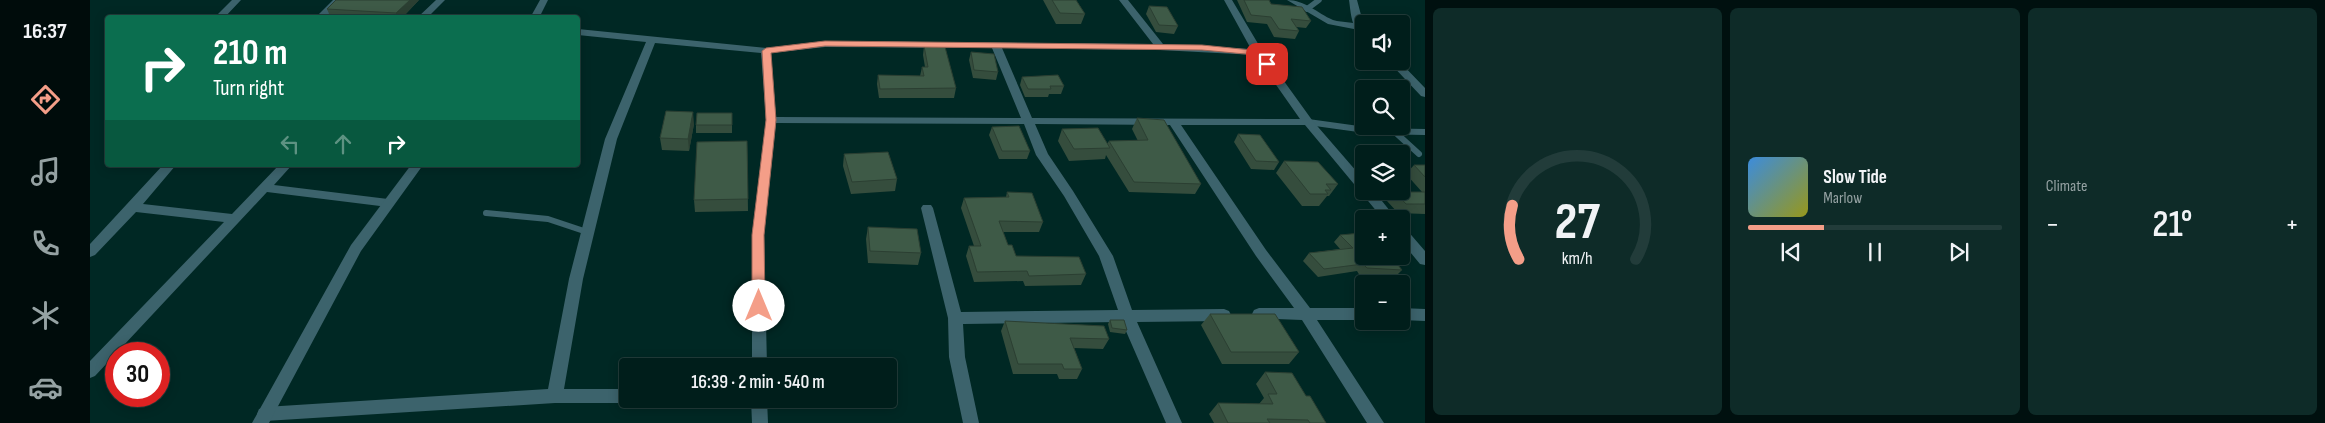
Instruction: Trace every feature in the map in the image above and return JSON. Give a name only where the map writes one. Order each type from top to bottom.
[{"type":"street","points":[[221,15],[237,0]]},
{"type":"street","points":[[322,15],[338,0]]},
{"type":"street","points":[[424,15],[441,0]]},
{"type":"street","points":[[536,15],[544,0]]},
{"type":"street","points":[[1123,0],[1160,47]]},
{"type":"street","points":[[1228,0],[1258,52],[1308,122],[1355,177]]},
{"type":"street","points":[[1291,0],[1331,22],[1355,28]]},
{"type":"street","points":[[1352,0],[1357,15]]},
{"type":"street","points":[[580,32],[651,41],[766,51],[825,44],[1160,47],[1258,52]]},
{"type":"street","points":[[555,396],[576,280],[611,139],[651,41]]},
{"type":"street","points":[[996,46],[1042,155],[1069,194],[1106,256],[1128,318],[1174,423]]},
{"type":"street","points":[[759,358],[758,235],[771,120],[766,51]]},
{"type":"street","points":[[1401,70],[1425,94]]},
{"type":"street","points":[[771,120],[1028,123],[1308,122]]},
{"type":"street","points":[[1173,121],[1261,253],[1305,313],[1376,423]]},
{"type":"street","points":[[90,252],[168,167]]},
{"type":"street","points":[[90,371],[284,167]]},
{"type":"street","points":[[262,418],[356,248],[415,167]]},
{"type":"street","points":[[264,188],[388,203]]},
{"type":"street","points":[[1374,200],[1383,210]]},
{"type":"street","points":[[133,207],[234,219]]},
{"type":"street","points":[[927,208],[955,318],[957,357],[971,423]]},
{"type":"street","points":[[1410,242],[1425,260]]},
{"type":"street","points":[[955,318],[1128,318],[1305,313],[1355,314]]},
{"type":"street","points":[[1410,314],[1425,314]]},
{"type":"street","points":[[262,418],[555,396],[619,396]]},
{"type":"street","points":[[759,408],[760,423]]},
{"type":"lane","points":[[1307,9],[1310,4],[1319,0]]},
{"type":"lane","points":[[1308,122],[1355,128]]},
{"type":"lane","points":[[1410,133],[1425,132]]},
{"type":"lane","points":[[1398,135],[1419,154]]},
{"type":"lane","points":[[486,213],[548,218],[587,232]]},
{"type":"building","points":[[336,0],[410,0],[396,13],[327,9]]},
{"type":"building","points":[[1052,0],[1076,0],[1085,14],[1060,13]]},
{"type":"building","points":[[1244,0],[1269,0],[1271,4],[1302,7],[1311,21],[1291,19],[1299,31],[1279,29],[1271,17],[1251,15]]},
{"type":"building","points":[[1149,6],[1167,7],[1178,26],[1159,25]]},
{"type":"building","points":[[924,46],[945,47],[956,88],[880,89],[878,75],[924,76],[922,67],[928,67]]},
{"type":"building","points":[[971,52],[994,54],[998,72],[974,70]]},
{"type":"building","points":[[1058,75],[1064,86],[1050,86],[1051,89],[1028,89],[1022,77]]},
{"type":"building","points":[[666,111],[693,112],[688,139],[660,138]]},
{"type":"building","points":[[697,113],[732,113],[732,125],[696,125]]},
{"type":"building","points":[[1137,118],[1164,120],[1201,184],[1134,182],[1109,141],[1148,140]]},
{"type":"building","points":[[1019,126],[1030,151],[1002,151],[992,127]]},
{"type":"building","points":[[1098,128],[1110,148],[1074,149],[1062,129]]},
{"type":"building","points":[[1238,134],[1260,135],[1279,162],[1256,161]]},
{"type":"building","points":[[747,141],[748,199],[694,200],[697,142]]},
{"type":"building","points":[[888,152],[897,179],[852,182],[844,154]]},
{"type":"building","points":[[1284,161],[1318,162],[1338,184],[1326,184],[1331,190],[1325,190],[1328,194],[1310,194]]},
{"type":"building","points":[[1414,165],[1425,165],[1425,177]]},
{"type":"building","points":[[1007,192],[1032,193],[1043,222],[999,221],[1008,245],[1012,245],[1016,256],[1079,257],[1086,274],[1029,276],[1027,271],[977,272],[969,246],[981,246],[964,198],[1009,197]]},
{"type":"building","points":[[1410,192],[1425,192],[1425,204],[1406,204],[1402,200],[1410,200]]},
{"type":"building","points":[[868,227],[917,229],[921,253],[870,251]]},
{"type":"building","points":[[1355,234],[1355,265],[1324,269],[1309,253],[1353,248],[1340,235]]},
{"type":"building","points":[[1364,265],[1398,265],[1402,270],[1367,268]]},
{"type":"building","points":[[1210,314],[1275,314],[1299,352],[1231,352]]},
{"type":"building","points":[[1110,320],[1124,320],[1127,330],[1112,328]]},
{"type":"building","points":[[1005,321],[1104,326],[1109,339],[1070,338],[1082,369],[1064,369],[1062,364],[1018,364]]},
{"type":"building","points":[[1265,372],[1292,373],[1306,396],[1310,396],[1326,423],[1310,423],[1308,420],[1267,419],[1270,423],[1228,423],[1218,403],[1273,404],[1268,394],[1277,394]]},
{"type":"route","points":[[759,306],[758,235],[771,120],[766,51],[825,44],[1202,48],[1258,52],[1267,64]]}]
